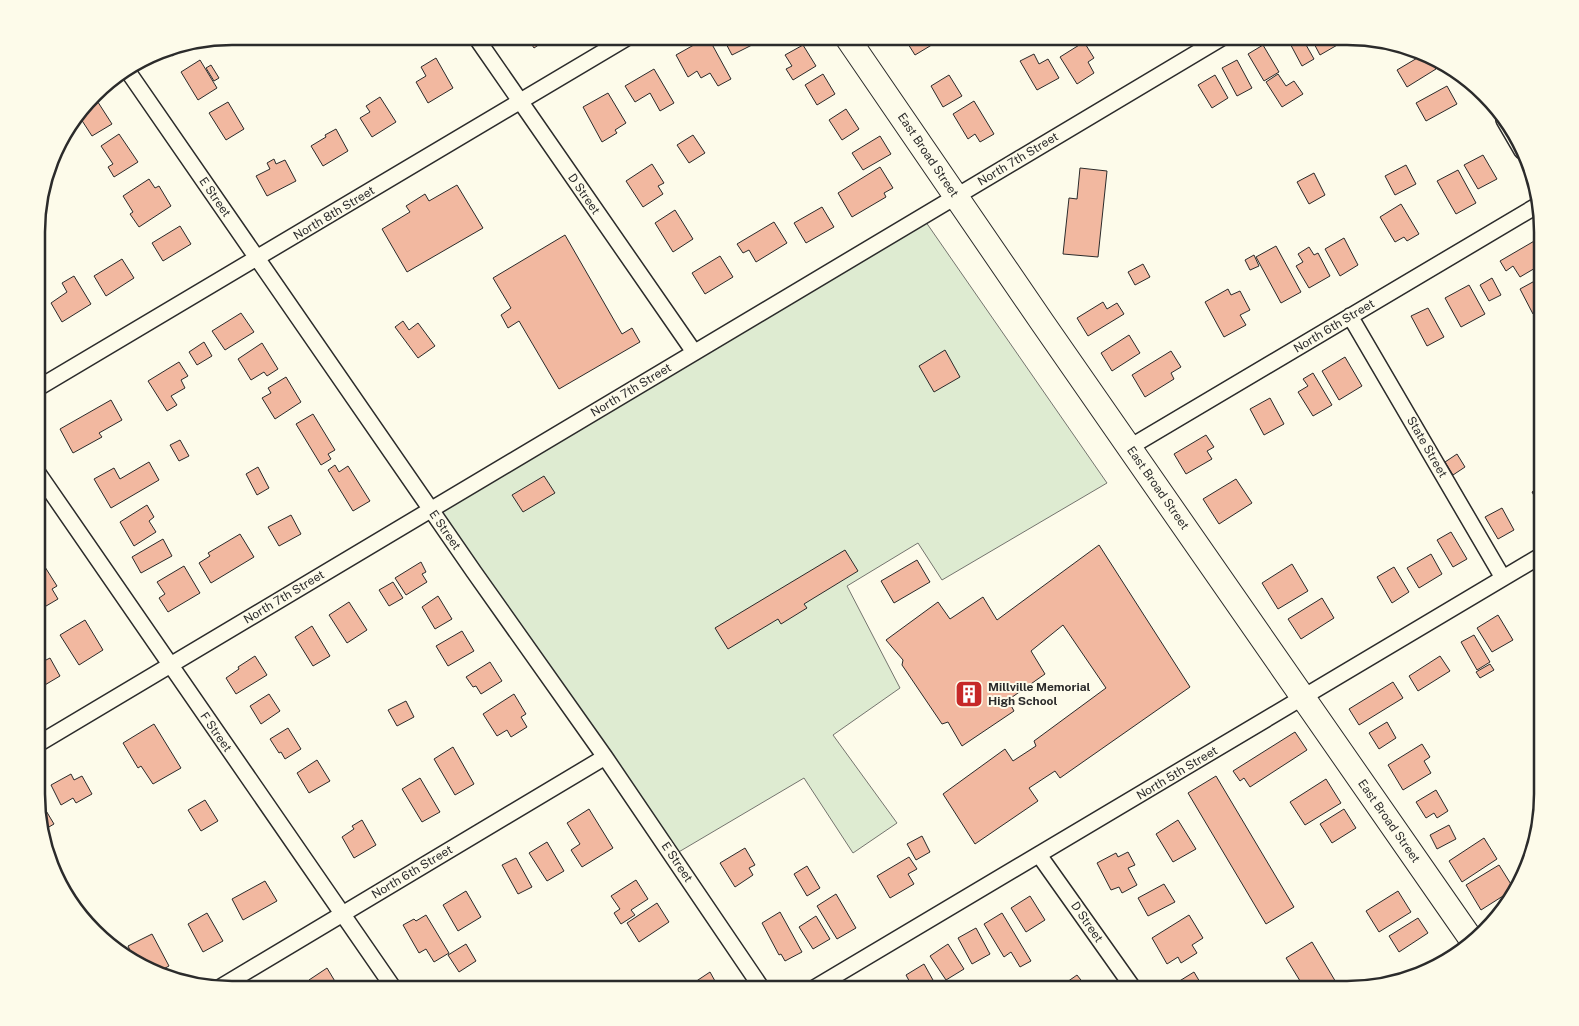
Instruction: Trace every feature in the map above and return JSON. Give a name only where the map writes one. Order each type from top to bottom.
[{"type":"main road","name":"East Broad Street","points":[[852,45],[1042,322],[1469,936]]},
{"type":"street","name":"D Street","points":[[481,45],[694,352]]},
{"type":"street","name":"North 8th Street","points":[[45,384],[615,45]]},
{"type":"street","name":"North 7th Street","points":[[45,740],[1210,45]]},
{"type":"street","name":"E Street","points":[[131,75],[431,509],[606,757],[757,981]]},
{"type":"street","name":"North 6th Street","points":[[1130,447],[1532,208]]},
{"type":"street","name":"State Street","points":[[1350,316],[1503,578]]},
{"type":"street","name":"F Street","points":[[45,484],[389,981]]},
{"type":"street","name":"North 5th Street","points":[[826,981],[1534,560]]},
{"type":"street","name":"North 6th Street","points":[[231,981],[606,757]]},
{"type":"street","name":"D Street","points":[[1039,855],[1128,981]]},
{"type":"green space","points":[[921,215],[1107,483],[942,580],[918,543],[847,586],[900,688],[833,735],[897,823],[853,853],[804,778],[677,853],[435,508]]},
{"type":"building","points":[[694,45],[712,45],[731,79],[718,86],[710,73],[701,78],[697,71],[688,77],[676,55]]},
{"type":"building","points":[[727,45],[752,45],[732,55]]},
{"type":"building","points":[[803,45],[816,66],[793,80],[786,69],[792,66],[785,55]]},
{"type":"building","points":[[909,45],[932,45],[915,55]]},
{"type":"building","points":[[1079,45],[1086,45],[1094,58],[1088,62],[1094,73],[1077,84],[1060,57]]},
{"type":"building","points":[[1263,45],[1279,72],[1264,81],[1248,54]]},
{"type":"building","points":[[1291,45],[1306,45],[1314,59],[1302,66]]},
{"type":"building","points":[[1315,45],[1337,45],[1320,55]]},
{"type":"building","points":[[1034,54],[1039,64],[1048,59],[1059,78],[1037,90],[1020,61]]},
{"type":"building","points":[[436,58],[453,88],[428,103],[416,82],[426,76],[421,67]]},
{"type":"building","points":[[1416,58],[1430,64],[1436,69],[1407,87],[1397,70]]},
{"type":"building","points":[[200,60],[217,88],[198,100],[181,72]]},
{"type":"building","points":[[1237,60],[1252,88],[1237,96],[1222,68]]},
{"type":"building","points":[[211,65],[219,78],[214,81],[206,68]]},
{"type":"building","points":[[654,69],[674,103],[660,111],[650,93],[635,102],[625,86]]},
{"type":"building","points":[[823,74],[835,94],[817,105],[805,85]]},
{"type":"building","points":[[1278,74],[1286,86],[1294,81],[1303,94],[1282,107],[1266,82]]},
{"type":"building","points":[[949,75],[962,96],[943,107],[931,86]]},
{"type":"building","points":[[1215,75],[1228,98],[1212,108],[1198,85]]},
{"type":"building","points":[[1447,86],[1457,104],[1426,121],[1416,103]]},
{"type":"building","points":[[608,93],[626,123],[615,130],[617,133],[602,142],[583,107]]},
{"type":"building","points":[[380,97],[396,122],[372,137],[360,118],[370,112],[366,106]]},
{"type":"building","points":[[974,101],[994,134],[980,142],[975,134],[968,139],[953,114]]},
{"type":"building","points":[[98,102],[112,124],[92,136],[82,121]]},
{"type":"building","points":[[228,102],[244,129],[226,140],[209,113]]},
{"type":"building","points":[[846,109],[859,129],[842,140],[829,120]]},
{"type":"building","points":[[336,129],[348,151],[323,166],[311,146]]},
{"type":"building","points":[[119,134],[138,162],[114,177],[108,167],[113,164],[101,146]]},
{"type":"building","points":[[693,135],[705,153],[689,163],[677,145]]},
{"type":"building","points":[[880,136],[891,154],[863,170],[852,153]]},
{"type":"building","points":[[1483,155],[1497,179],[1478,189],[1464,165]]},
{"type":"building","points":[[274,159],[276,164],[285,160],[296,181],[267,196],[256,176],[270,169],[267,163]]},
{"type":"building","points":[[652,164],[664,183],[658,186],[663,194],[643,207],[626,181]]},
{"type":"building","points":[[1406,165],[1416,184],[1395,195],[1385,176]]},
{"type":"building","points":[[880,167],[893,188],[884,193],[886,197],[852,217],[838,193]]},
{"type":"building","points":[[1080,168],[1107,171],[1098,257],[1063,254],[1069,198],[1077,199]]},
{"type":"building","points":[[1458,170],[1476,203],[1456,214],[1437,181]]},
{"type":"building","points":[[1314,173],[1325,195],[1309,204],[1297,182]]},
{"type":"building","points":[[149,179],[155,188],[159,186],[171,206],[139,227],[130,214],[133,212],[123,196]]},
{"type":"building","points":[[457,185],[483,228],[407,272],[382,229],[410,212],[406,206],[425,194],[429,201]]},
{"type":"building","points":[[1401,204],[1419,234],[1407,241],[1404,237],[1395,242],[1380,217]]},
{"type":"building","points":[[822,207],[834,227],[806,243],[794,223]]},
{"type":"building","points":[[675,210],[693,239],[673,252],[655,223]]},
{"type":"building","points":[[774,222],[787,243],[756,262],[749,250],[743,253],[737,244]]},
{"type":"building","points":[[180,226],[191,244],[163,261],[152,243]]},
{"type":"building","points":[[565,235],[622,334],[632,328],[640,342],[559,389],[519,321],[508,328],[501,315],[511,308],[493,278]]},
{"type":"building","points":[[1344,238],[1358,265],[1340,276],[1325,249]]},
{"type":"building","points":[[1534,241],[1534,269],[1520,277],[1513,266],[1506,271],[1500,261]]},
{"type":"building","points":[[1276,246],[1301,292],[1281,303],[1256,257]]},
{"type":"building","points":[[1309,247],[1314,255],[1318,253],[1330,276],[1309,288],[1296,266],[1303,262],[1298,254]]},
{"type":"building","points":[[1254,255],[1259,266],[1250,270],[1245,260]]},
{"type":"building","points":[[720,256],[733,277],[705,294],[692,273]]},
{"type":"building","points":[[122,259],[134,278],[106,296],[94,276]]},
{"type":"building","points":[[1143,264],[1150,277],[1135,285],[1128,272]]},
{"type":"building","points":[[74,276],[91,304],[62,322],[51,303],[67,292],[62,283]]},
{"type":"building","points":[[1492,278],[1501,295],[1489,301],[1480,285]]},
{"type":"building","points":[[1534,281],[1533,314],[1520,289]]},
{"type":"building","points":[[1469,285],[1485,314],[1461,327],[1445,298]]},
{"type":"building","points":[[1228,289],[1231,295],[1240,291],[1250,310],[1240,315],[1246,325],[1224,337],[1205,302]]},
{"type":"building","points":[[1103,302],[1107,309],[1117,303],[1124,314],[1088,336],[1077,318]]},
{"type":"building","points":[[1428,308],[1444,337],[1427,346],[1411,316]]},
{"type":"building","points":[[241,313],[254,332],[225,350],[212,331]]},
{"type":"building","points":[[403,321],[409,330],[418,323],[435,346],[418,358],[395,327]]},
{"type":"building","points":[[1129,335],[1140,353],[1112,371],[1101,353]]},
{"type":"building","points":[[204,342],[212,356],[197,365],[189,352]]},
{"type":"building","points":[[262,343],[278,369],[267,376],[264,372],[251,380],[238,359]]},
{"type":"building","points":[[945,350],[960,377],[934,392],[919,366]]},
{"type":"building","points":[[1171,351],[1181,367],[1171,373],[1174,379],[1145,397],[1132,375]]},
{"type":"building","points":[[1345,357],[1362,386],[1339,400],[1322,371]]},
{"type":"building","points":[[179,362],[188,376],[181,380],[185,388],[171,396],[177,405],[167,411],[148,381]]},
{"type":"building","points":[[1313,373],[1332,405],[1313,416],[1298,392],[1308,386],[1303,379]]},
{"type":"building","points":[[286,377],[301,402],[275,419],[262,398],[271,393],[268,388]]},
{"type":"building","points":[[1270,398],[1284,424],[1264,435],[1250,409]]},
{"type":"building","points":[[111,400],[122,420],[99,433],[102,437],[73,453],[60,429]]},
{"type":"building","points":[[313,414],[335,450],[328,454],[331,459],[321,465],[296,424]]},
{"type":"building","points":[[1206,435],[1214,447],[1207,451],[1212,459],[1186,474],[1174,454]]},
{"type":"building","points":[[180,440],[189,456],[179,461],[170,445]]},
{"type":"building","points":[[1457,454],[1465,467],[1453,475],[1445,462]]},
{"type":"building","points":[[149,462],[159,480],[111,508],[94,479],[114,468],[120,479]]},
{"type":"building","points":[[335,465],[339,472],[348,466],[370,501],[353,511],[328,470]]},
{"type":"building","points":[[258,467],[269,488],[257,495],[246,474]]},
{"type":"building","points":[[544,476],[555,493],[523,512],[512,495]]},
{"type":"building","points":[[1236,479],[1252,503],[1219,524],[1203,499]]},
{"type":"building","points":[[147,505],[154,517],[149,521],[156,532],[134,546],[120,522]]},
{"type":"building","points":[[1502,508],[1514,530],[1498,539],[1485,517]]},
{"type":"building","points":[[291,515],[301,534],[279,546],[268,527]]},
{"type":"building","points":[[1451,532],[1467,559],[1453,567],[1437,540]]},
{"type":"building","points":[[240,534],[254,557],[211,583],[199,563],[210,556],[208,553]]},
{"type":"building","points":[[163,539],[172,556],[141,573],[132,557]]},
{"type":"building","name":"Millville Memorial High School","points":[[1099,545],[1190,687],[1060,778],[1055,771],[1029,788],[1038,801],[975,844],[943,794],[1005,749],[1013,761],[1036,746],[1034,741],[1106,688],[1063,625],[1031,651],[1045,674],[1008,700],[1014,711],[962,746],[948,722],[942,724],[902,665],[903,660],[886,640],[938,602],[950,619],[983,597],[997,620]]},
{"type":"building","points":[[845,550],[858,571],[804,604],[807,608],[781,624],[778,619],[728,649],[715,628]]},
{"type":"building","points":[[1431,554],[1442,574],[1419,588],[1407,568]]},
{"type":"building","points":[[917,560],[930,582],[894,603],[881,581]]},
{"type":"building","points":[[421,562],[426,572],[422,574],[427,582],[406,595],[395,578]]},
{"type":"building","points":[[1292,564],[1308,591],[1278,609],[1262,583]]},
{"type":"building","points":[[184,566],[200,593],[168,612],[159,598],[165,594],[157,582]]},
{"type":"building","points":[[45,567],[57,586],[52,589],[58,599],[45,607]]},
{"type":"building","points":[[1394,567],[1409,592],[1392,603],[1377,577]]},
{"type":"building","points":[[393,582],[403,598],[389,606],[379,590]]},
{"type":"building","points":[[438,596],[452,619],[435,629],[422,607]]},
{"type":"building","points":[[1322,598],[1334,618],[1301,639],[1288,619]]},
{"type":"building","points":[[349,602],[367,630],[347,643],[329,615]]},
{"type":"building","points":[[1498,615],[1513,640],[1492,652],[1477,628]]},
{"type":"building","points":[[85,620],[103,650],[79,665],[60,635]]},
{"type":"building","points":[[312,626],[330,656],[313,666],[295,637]]},
{"type":"building","points":[[462,631],[474,651],[448,666],[436,646]]},
{"type":"building","points":[[1474,635],[1490,662],[1477,670],[1461,642]]},
{"type":"building","points":[[255,656],[267,675],[236,694],[226,678],[239,669],[238,667]]},
{"type":"building","points":[[1440,656],[1450,671],[1418,691],[1409,676]]},
{"type":"building","points":[[50,658],[60,676],[45,685],[45,660]]},
{"type":"building","points":[[490,662],[502,681],[481,694],[476,686],[473,687],[466,677]]},
{"type":"building","points":[[1490,664],[1494,670],[1480,678],[1476,672]]},
{"type":"building","points":[[1393,682],[1403,698],[1359,725],[1349,709]]},
{"type":"building","points":[[269,694],[280,711],[261,724],[250,706]]},
{"type":"building","points":[[514,694],[526,714],[521,717],[527,727],[511,737],[507,730],[497,736],[483,714]]},
{"type":"building","points":[[406,701],[414,717],[397,726],[388,710]]},
{"type":"building","points":[[1387,722],[1396,738],[1379,749],[1369,733]]},
{"type":"building","points":[[154,724],[181,768],[153,784],[141,766],[138,768],[123,743]]},
{"type":"building","points":[[288,728],[301,749],[285,759],[270,739]]},
{"type":"building","points":[[1295,732],[1307,750],[1250,787],[1244,778],[1240,781],[1233,771]]},
{"type":"building","points":[[1422,744],[1430,757],[1424,761],[1431,773],[1403,790],[1388,765]]},
{"type":"building","points":[[453,747],[474,784],[455,795],[434,759]]},
{"type":"building","points":[[317,760],[330,781],[309,793],[297,773]]},
{"type":"building","points":[[71,774],[74,780],[82,776],[92,794],[76,803],[73,798],[61,805],[51,785]]},
{"type":"building","points":[[1216,776],[1294,907],[1266,924],[1188,793]]},
{"type":"building","points":[[420,778],[440,812],[422,822],[402,789]]},
{"type":"building","points":[[1326,779],[1341,803],[1305,825],[1290,802]]},
{"type":"building","points":[[1436,790],[1448,811],[1437,818],[1434,813],[1426,818],[1416,802]]},
{"type":"building","points":[[205,800],[218,821],[201,831],[188,810]]},
{"type":"building","points":[[589,809],[613,848],[582,867],[571,850],[580,844],[567,823]]},
{"type":"building","points":[[1344,809],[1356,828],[1332,843],[1320,824]]},
{"type":"building","points":[[46,810],[54,824],[49,827]]},
{"type":"building","points":[[362,820],[376,845],[354,858],[342,837],[354,829],[352,826]]},
{"type":"building","points":[[1178,820],[1196,849],[1173,862],[1156,834]]},
{"type":"building","points":[[1449,825],[1456,839],[1437,849],[1430,835]]},
{"type":"building","points":[[922,836],[930,852],[916,860],[907,844]]},
{"type":"building","points":[[1484,838],[1497,859],[1462,882],[1449,861]]},
{"type":"building","points":[[547,842],[564,871],[547,881],[529,853]]},
{"type":"building","points":[[745,848],[755,865],[749,868],[753,875],[735,887],[720,863]]},
{"type":"building","points":[[1128,852],[1135,865],[1128,868],[1137,885],[1122,893],[1119,887],[1111,890],[1097,863],[1116,853],[1118,857]]},
{"type":"building","points":[[909,857],[917,869],[908,874],[914,884],[890,898],[877,876]]},
{"type":"building","points":[[516,858],[532,887],[518,894],[502,865]]},
{"type":"building","points":[[1499,865],[1511,884],[1503,896],[1481,910],[1466,885]]},
{"type":"building","points":[[807,866],[820,888],[807,896],[794,874]]},
{"type":"building","points":[[636,880],[648,899],[631,910],[635,915],[621,924],[614,913],[620,909],[611,896]]},
{"type":"building","points":[[265,881],[277,901],[243,920],[232,899]]},
{"type":"building","points":[[1164,884],[1175,902],[1148,916],[1138,898]]},
{"type":"building","points":[[466,891],[481,917],[458,931],[443,905]]},
{"type":"building","points":[[1398,891],[1411,912],[1379,932],[1366,911]]},
{"type":"building","points":[[836,894],[856,928],[837,939],[817,906]]},
{"type":"building","points":[[1030,896],[1045,920],[1026,932],[1011,908]]},
{"type":"building","points":[[657,903],[669,922],[639,942],[627,923]]},
{"type":"building","points":[[780,912],[802,952],[785,961],[781,954],[779,955],[762,923]]},
{"type":"building","points":[[207,913],[223,941],[203,952],[188,924]]},
{"type":"building","points":[[1002,913],[1031,961],[1020,967],[1011,952],[1004,957],[984,924]]},
{"type":"building","points":[[426,915],[449,953],[434,962],[426,949],[419,953],[403,925],[414,919],[416,921]]},
{"type":"building","points":[[1189,915],[1203,938],[1192,945],[1197,953],[1181,963],[1178,957],[1167,964],[1152,938]]},
{"type":"building","points":[[816,916],[830,939],[813,949],[799,927]]},
{"type":"building","points":[[1418,918],[1428,933],[1399,952],[1389,936]]},
{"type":"building","points":[[976,928],[990,954],[972,964],[958,938]]},
{"type":"building","points":[[152,934],[169,966],[165,968],[149,962],[130,950],[128,946]]},
{"type":"building","points":[[1312,942],[1335,981],[1300,981],[1286,958]]},
{"type":"building","points":[[466,944],[476,961],[459,972],[448,955]]},
{"type":"building","points":[[948,944],[964,969],[946,980],[930,956]]},
{"type":"building","points":[[924,964],[934,981],[909,981],[906,975]]},
{"type":"building","points":[[327,968],[335,981],[310,981]]},
{"type":"building","points":[[710,972],[715,981],[696,981]]},
{"type":"building","points":[[1194,972],[1199,981],[1179,981]]},
{"type":"building","points":[[1077,975],[1082,981],[1068,981]]},
{"type":"place","name":"Millville Memorial High School","points":[[969,694]]}]
